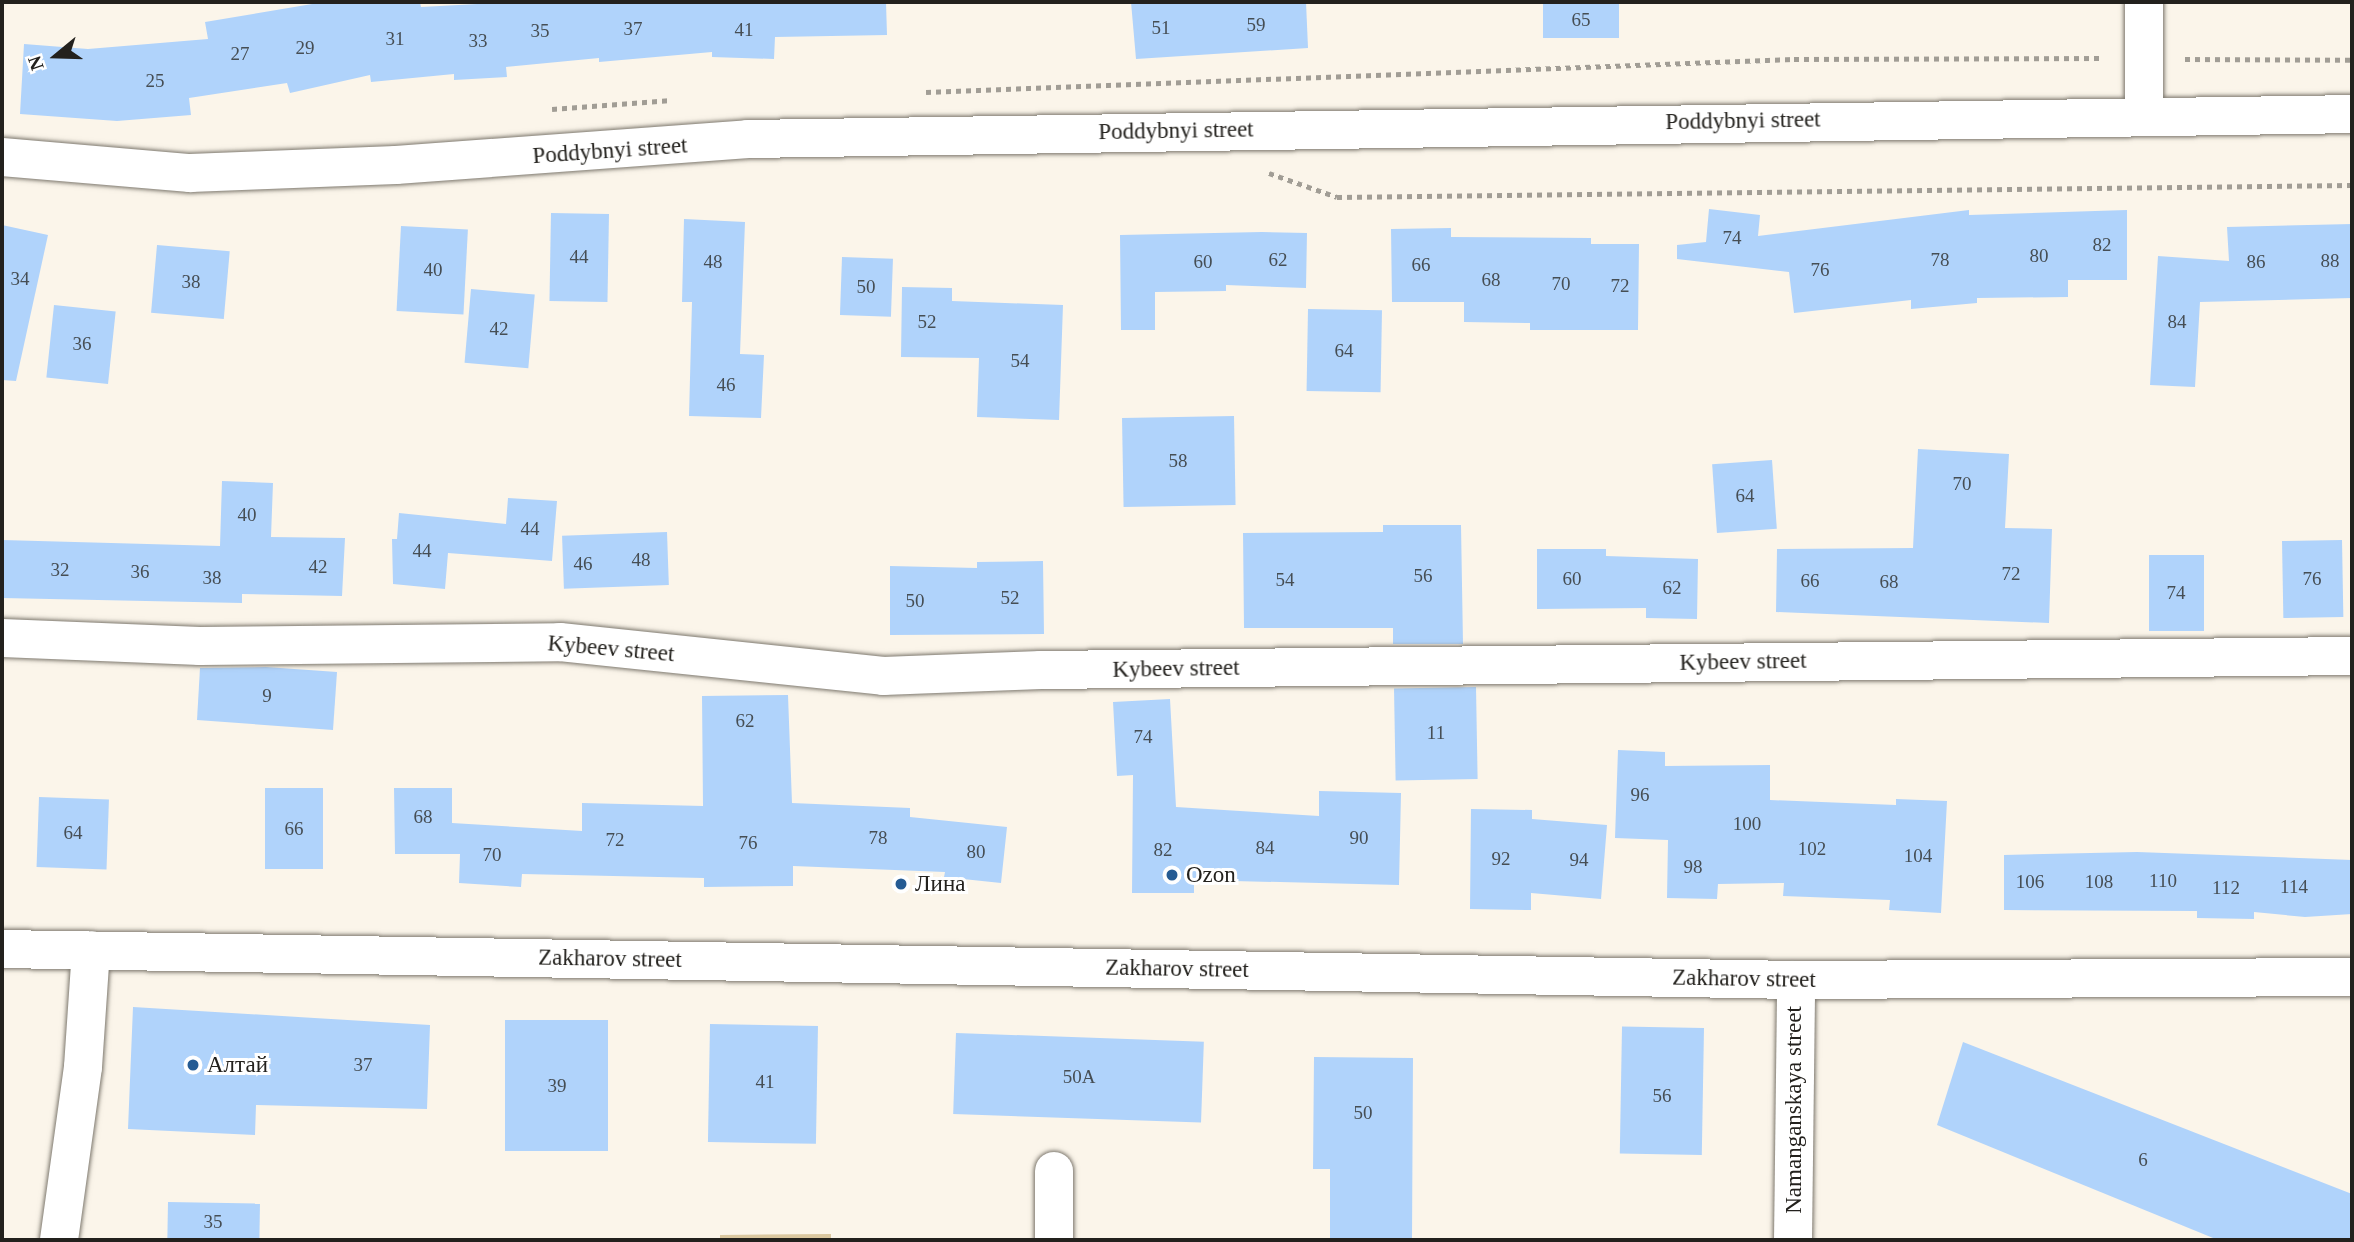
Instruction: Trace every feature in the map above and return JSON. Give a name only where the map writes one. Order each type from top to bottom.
[{"type":"street","points":[[2144,2],[2144,117]]},
{"type":"street","name":"Poddybnyi street","points":[[2,157],[190,173],[436,163],[748,139],[2352,114]]},
{"type":"street","name":"Kybeev street","points":[[2,638],[200,646],[560,642],[883,676],[1041,670],[2352,656]]},
{"type":"street","name":"Zakharov street","points":[[2,949],[1796,980],[2352,977]]},
{"type":"street","points":[[60,1240],[62,1197],[76,1128],[91,950]]},
{"type":"street","name":"Namanganskaya street","points":[[1793,1240],[1796,980]]},
{"type":"street","points":[[1054,1171],[1055,1240]]},
{"type":"path","points":[[923,92],[1794,59],[2352,60]]},
{"type":"path","points":[[537,111],[675,100]]},
{"type":"path","points":[[1261,171],[1337,197],[2352,185]]},
{"type":"shaded area","points":[[831,1234],[831,1240],[720,1240],[720,1235]]},
{"type":"building","points":[[324,2],[420,2],[421,7],[516,2],[886,2],[887,35],[775,37],[774,59],[712,57],[712,52],[599,62],[599,58],[506,67],[507,77],[454,80],[454,74],[371,82],[370,75],[290,93],[287,83],[189,98],[191,115],[117,121],[20,114],[24,44],[88,49],[208,39],[205,22]]},
{"type":"building","points":[[1131,2],[1306,2],[1308,48],[1136,59]]},
{"type":"building","points":[[1543,2],[1619,2],[1619,38],[1543,38]]},
{"type":"building","points":[[1709,209],[1760,215],[1758,236],[1969,210],[1969,215],[2127,210],[2127,280],[2068,280],[2068,297],[1977,298],[1977,303],[1911,309],[1911,300],[1794,313],[1789,272],[1677,259],[1677,245],[1706,242]]},
{"type":"building","points":[[551,213],[609,214],[607,302],[549,301]]},
{"type":"building","points":[[684,219],[745,222],[740,354],[764,355],[761,418],[689,416],[692,302],[682,302]]},
{"type":"building","points":[[2352,224],[2352,298],[2200,302],[2195,387],[2150,385],[2158,256],[2229,261],[2227,227]]},
{"type":"building","points":[[2,225],[48,235],[16,381],[2,380]]},
{"type":"building","points":[[401,226],[468,230],[463,314],[397,311]]},
{"type":"building","points":[[1451,228],[1451,237],[1591,238],[1591,244],[1639,244],[1638,330],[1530,330],[1530,323],[1464,322],[1464,302],[1392,302],[1391,229]]},
{"type":"building","points":[[1307,233],[1306,288],[1226,285],[1226,291],[1155,292],[1155,330],[1121,330],[1120,235]]},
{"type":"building","points":[[157,245],[230,251],[224,319],[151,313]]},
{"type":"building","points":[[842,257],[893,259],[891,317],[840,315]]},
{"type":"building","points":[[902,287],[952,288],[952,301],[1063,305],[1059,420],[977,417],[979,358],[901,357]]},
{"type":"building","points":[[471,289],[535,295],[528,368],[465,363]]},
{"type":"building","points":[[54,305],[116,311],[108,384],[46,378]]},
{"type":"building","points":[[1308,309],[1382,310],[1381,392],[1307,391]]},
{"type":"building","points":[[1234,416],[1236,505],[1124,507],[1122,418]]},
{"type":"building","points":[[1918,449],[2009,454],[2005,528],[2052,529],[2049,623],[1776,612],[1777,549],[1913,548]]},
{"type":"building","points":[[1772,460],[1777,529],[1717,533],[1712,464]]},
{"type":"building","points":[[222,481],[273,483],[271,537],[345,538],[342,596],[242,594],[242,603],[2,598],[2,540],[220,546]]},
{"type":"building","points":[[508,498],[557,501],[552,561],[448,553],[445,589],[393,584],[392,539],[397,539],[399,513],[506,524]]},
{"type":"building","points":[[1383,525],[1461,525],[1463,644],[1393,644],[1393,628],[1244,628],[1243,533],[1383,532]]},
{"type":"building","points":[[667,532],[669,585],[564,589],[562,536]]},
{"type":"building","points":[[2342,540],[2343,617],[2283,618],[2282,541]]},
{"type":"building","points":[[1537,549],[1606,549],[1606,556],[1698,559],[1697,619],[1646,618],[1646,608],[1537,609]]},
{"type":"building","points":[[2149,555],[2204,555],[2204,631],[2149,631]]},
{"type":"building","points":[[1043,561],[1044,634],[890,635],[890,566],[977,568],[977,562]]},
{"type":"building","points":[[266,667],[337,672],[333,730],[197,720],[200,668]]},
{"type":"building","points":[[1476,687],[1478,779],[1396,780],[1394,688]]},
{"type":"building","points":[[788,695],[792,803],[910,808],[910,817],[1007,827],[1001,883],[944,877],[945,872],[793,866],[793,886],[704,887],[704,878],[522,874],[521,887],[459,883],[460,854],[395,854],[394,788],[452,788],[452,823],[582,831],[582,803],[703,806],[702,696]]},
{"type":"building","points":[[1170,699],[1176,807],[1319,816],[1319,791],[1401,793],[1399,885],[1194,880],[1194,893],[1132,893],[1133,775],[1117,776],[1113,702]]},
{"type":"building","points":[[1618,750],[1665,752],[1665,766],[1770,765],[1770,800],[1896,805],[1896,799],[1947,801],[1941,913],[1889,910],[1890,900],[1783,896],[1784,883],[1718,884],[1717,899],[1667,898],[1668,840],[1615,838]]},
{"type":"building","points":[[265,788],[323,788],[323,869],[265,869]]},
{"type":"building","points":[[39,797],[109,799],[107,869],[37,867]]},
{"type":"building","points":[[1471,809],[1532,810],[1532,819],[1607,825],[1601,899],[1531,893],[1531,910],[1470,909]]},
{"type":"building","points":[[2137,852],[2352,860],[2352,914],[2305,917],[2254,912],[2254,919],[2197,918],[2197,911],[2004,910],[2004,855]]},
{"type":"building","points":[[133,1007],[430,1025],[427,1109],[256,1105],[255,1135],[128,1129]]},
{"type":"building","points":[[505,1020],[608,1020],[608,1151],[505,1151]]},
{"type":"building","points":[[710,1024],[818,1026],[816,1144],[708,1142]]},
{"type":"building","points":[[1622,1027],[1704,1028],[1702,1155],[1620,1154]]},
{"type":"building","points":[[956,1033],[1204,1042],[1201,1123],[953,1114]]},
{"type":"building","points":[[1963,1042],[2352,1194],[2352,1240],[2218,1240],[1937,1125]]},
{"type":"building","points":[[1314,1057],[1413,1058],[1412,1240],[1330,1240],[1330,1169],[1313,1169]]},
{"type":"building","points":[[168,1202],[260,1204],[259,1240],[167,1240]]},
{"type":"place","name":"Ozon","points":[[1172,875]]},
{"type":"place","name":"Лина","points":[[901,884]]},
{"type":"place","name":"Алтай","points":[[193,1065]]}]
